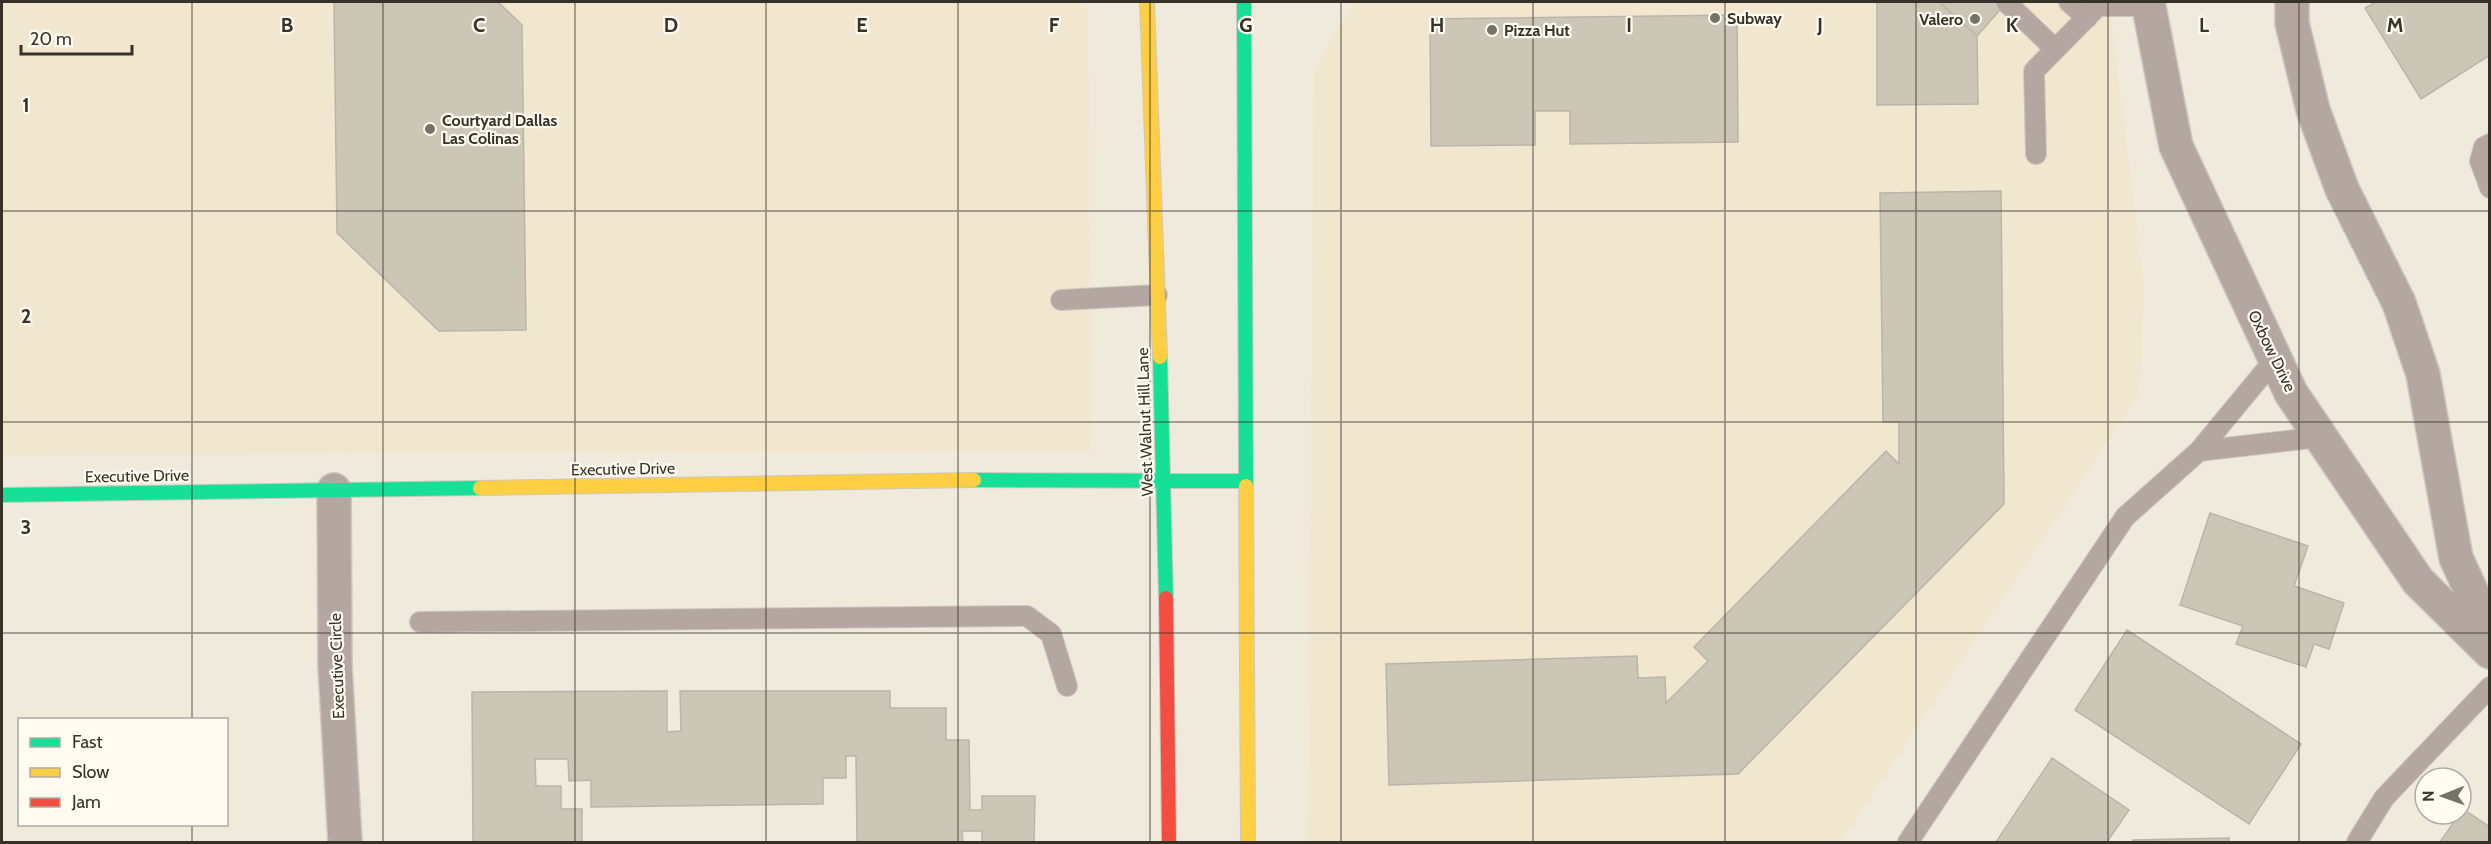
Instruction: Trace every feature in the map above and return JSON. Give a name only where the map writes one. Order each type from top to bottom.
[{"type":"main road","name":"West Walnut Hill Lane","points":[[1146,2],[1164,482],[1168,843]]},
{"type":"main road","points":[[1244,2],[1248,843]]},
{"type":"main road","points":[[1244,42],[1254,2]]},
{"type":"main road","name":"Executive Drive","points":[[2,495],[1008,480],[1246,481]]},
{"type":"street","points":[[2292,2],[2292,24],[2313,110],[2342,189],[2399,303],[2423,374],[2456,558],[2490,632]]},
{"type":"street","name":"Oxbow Drive","points":[[2148,4],[2176,146],[2291,393],[2418,581],[2490,652]]},
{"type":"street","name":"Executive Circle","points":[[334,490],[335,666],[345,843]]},
{"type":"lane","points":[[2006,2],[2055,49]]},
{"type":"lane","points":[[2069,2],[2094,9],[2148,4]]},
{"type":"lane","points":[[2036,154],[2034,71],[2094,9]]},
{"type":"lane","points":[[2490,144],[2484,147],[2480,161],[2490,188]]},
{"type":"lane","points":[[1061,300],[1157,295]]},
{"type":"lane","points":[[1908,843],[2125,517],[2199,451],[2275,359]]},
{"type":"lane","points":[[2199,451],[2321,437]]},
{"type":"lane","points":[[420,622],[1027,616],[1051,634],[1067,686]]},
{"type":"lane","points":[[2357,843],[2384,798],[2490,687]]},
{"type":"shaded area","name":"Courtyard Dallas Las Colinas","points":[[2,2],[1078,2],[1088,10],[1091,451],[2,455]]},
{"type":"shaded area","points":[[1353,2],[2109,2],[2144,289],[2139,395],[1840,842],[1308,842],[1314,71]]},
{"type":"building","name":"Courtyard Dallas Las Colinas","points":[[334,2],[498,2],[522,25],[526,330],[439,331],[337,233]]},
{"type":"building","points":[[1877,2],[1939,2],[1977,36],[1978,104],[1877,105]]},
{"type":"building","name":"Valero","points":[[1939,2],[2007,2],[1977,36]]},
{"type":"building","points":[[2376,2],[2490,2],[2490,55],[2421,99],[2365,8]]},
{"type":"building","points":[[1737,15],[1738,142],[1570,144],[1570,111],[1535,111],[1535,145],[1431,146],[1430,19]]},
{"type":"building","points":[[2001,191],[2004,504],[1738,774],[1389,785],[1386,664],[1637,656],[1638,678],[1665,677],[1666,703],[1708,661],[1694,647],[1886,451],[1899,464],[1899,422],[1883,422],[1880,193]]},
{"type":"building","points":[[2210,513],[2308,546],[2294,586],[2344,603],[2329,649],[2314,644],[2306,667],[2236,644],[2243,626],[2180,605]]},
{"type":"building","points":[[2127,630],[2301,744],[2249,824],[2075,710]]},
{"type":"building","points":[[667,691],[667,732],[681,731],[680,691],[890,691],[890,708],[946,708],[946,740],[969,740],[970,810],[982,810],[982,796],[1035,796],[1034,842],[982,842],[982,831],[962,831],[963,842],[857,842],[856,756],[846,756],[846,778],[823,778],[823,804],[591,807],[591,780],[569,781],[568,759],[535,759],[536,786],[561,786],[561,809],[582,809],[582,842],[473,842],[472,692]]},
{"type":"building","points":[[2052,758],[2129,810],[2107,842],[1996,842]]},
{"type":"building","points":[[2473,816],[2490,827],[2490,842],[2440,842],[2451,826],[2473,826]]},
{"type":"building","points":[[2229,838],[2229,842],[2133,842],[2133,840]]},
{"type":"traffic: fast","points":[[1244,2],[1246,486]]},
{"type":"traffic: fast","points":[[1160,357],[1166,598]]},
{"type":"traffic: fast","points":[[974,480],[1246,481]]},
{"type":"traffic: fast","points":[[2,495],[480,488]]},
{"type":"traffic: slow","points":[[1147,2],[1160,357]]},
{"type":"traffic: slow","points":[[480,488],[974,480]]},
{"type":"traffic: slow","points":[[1246,486],[1248,842]]},
{"type":"traffic: jam","points":[[1166,598],[1169,842]]},
{"type":"place","name":"Subway","points":[[1715,18]]},
{"type":"place","name":"Valero","points":[[1975,19]]},
{"type":"place","name":"Pizza Hut","points":[[1492,30]]},
{"type":"place","name":"Courtyard Dallas Las Colinas","points":[[430,129]]}]
